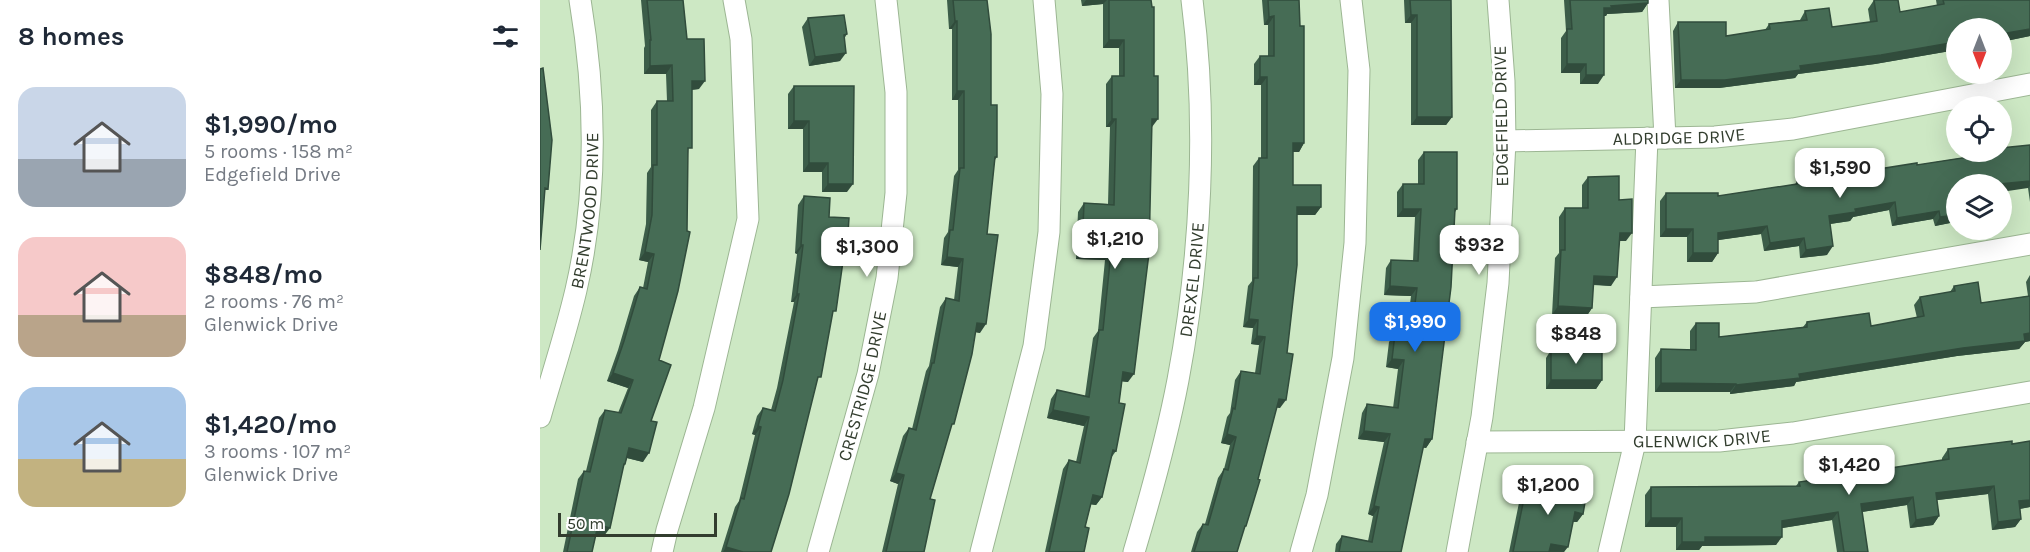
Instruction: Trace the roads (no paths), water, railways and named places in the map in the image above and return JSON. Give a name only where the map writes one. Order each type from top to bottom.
[{"type":"street","name":"BRENTWOOD DRIVE","points":[[540,417],[576,289],[590,203],[593,130],[587,45],[579,0]]},
{"type":"street","points":[[662,552],[704,408],[748,219],[741,39],[734,0]]},
{"type":"street","name":"CRESTRIDGE DRIVE","points":[[818,552],[868,374],[887,278],[896,193],[896,92],[886,0]]},
{"type":"street","points":[[981,552],[1035,346],[1049,232],[1052,94],[1044,0]]},
{"type":"street","name":"DREXEL DRIVE","points":[[1134,552],[1152,490],[1178,380],[1195,264],[1201,147],[1196,32],[1192,0]]},
{"type":"street","points":[[1301,552],[1317,495],[1344,358],[1355,243],[1359,70],[1351,0]]},
{"type":"street","name":"EDGEFIELD DRIVE","points":[[1457,552],[1477,442],[1498,283],[1505,141],[1504,81],[1498,0]]},
{"type":"street","points":[[1609,552],[1635,442],[1641,297],[1656,138],[1659,0]]},
{"type":"street","name":"ALDRIDGE DRIVE","points":[[1505,141],[1715,137],[1793,129],[2030,84]]},
{"type":"street","points":[[1641,297],[1756,292],[2030,244]]},
{"type":"street","name":"GLENWICK DRIVE","points":[[1477,442],[1719,441],[1793,433],[2030,392]]}]
